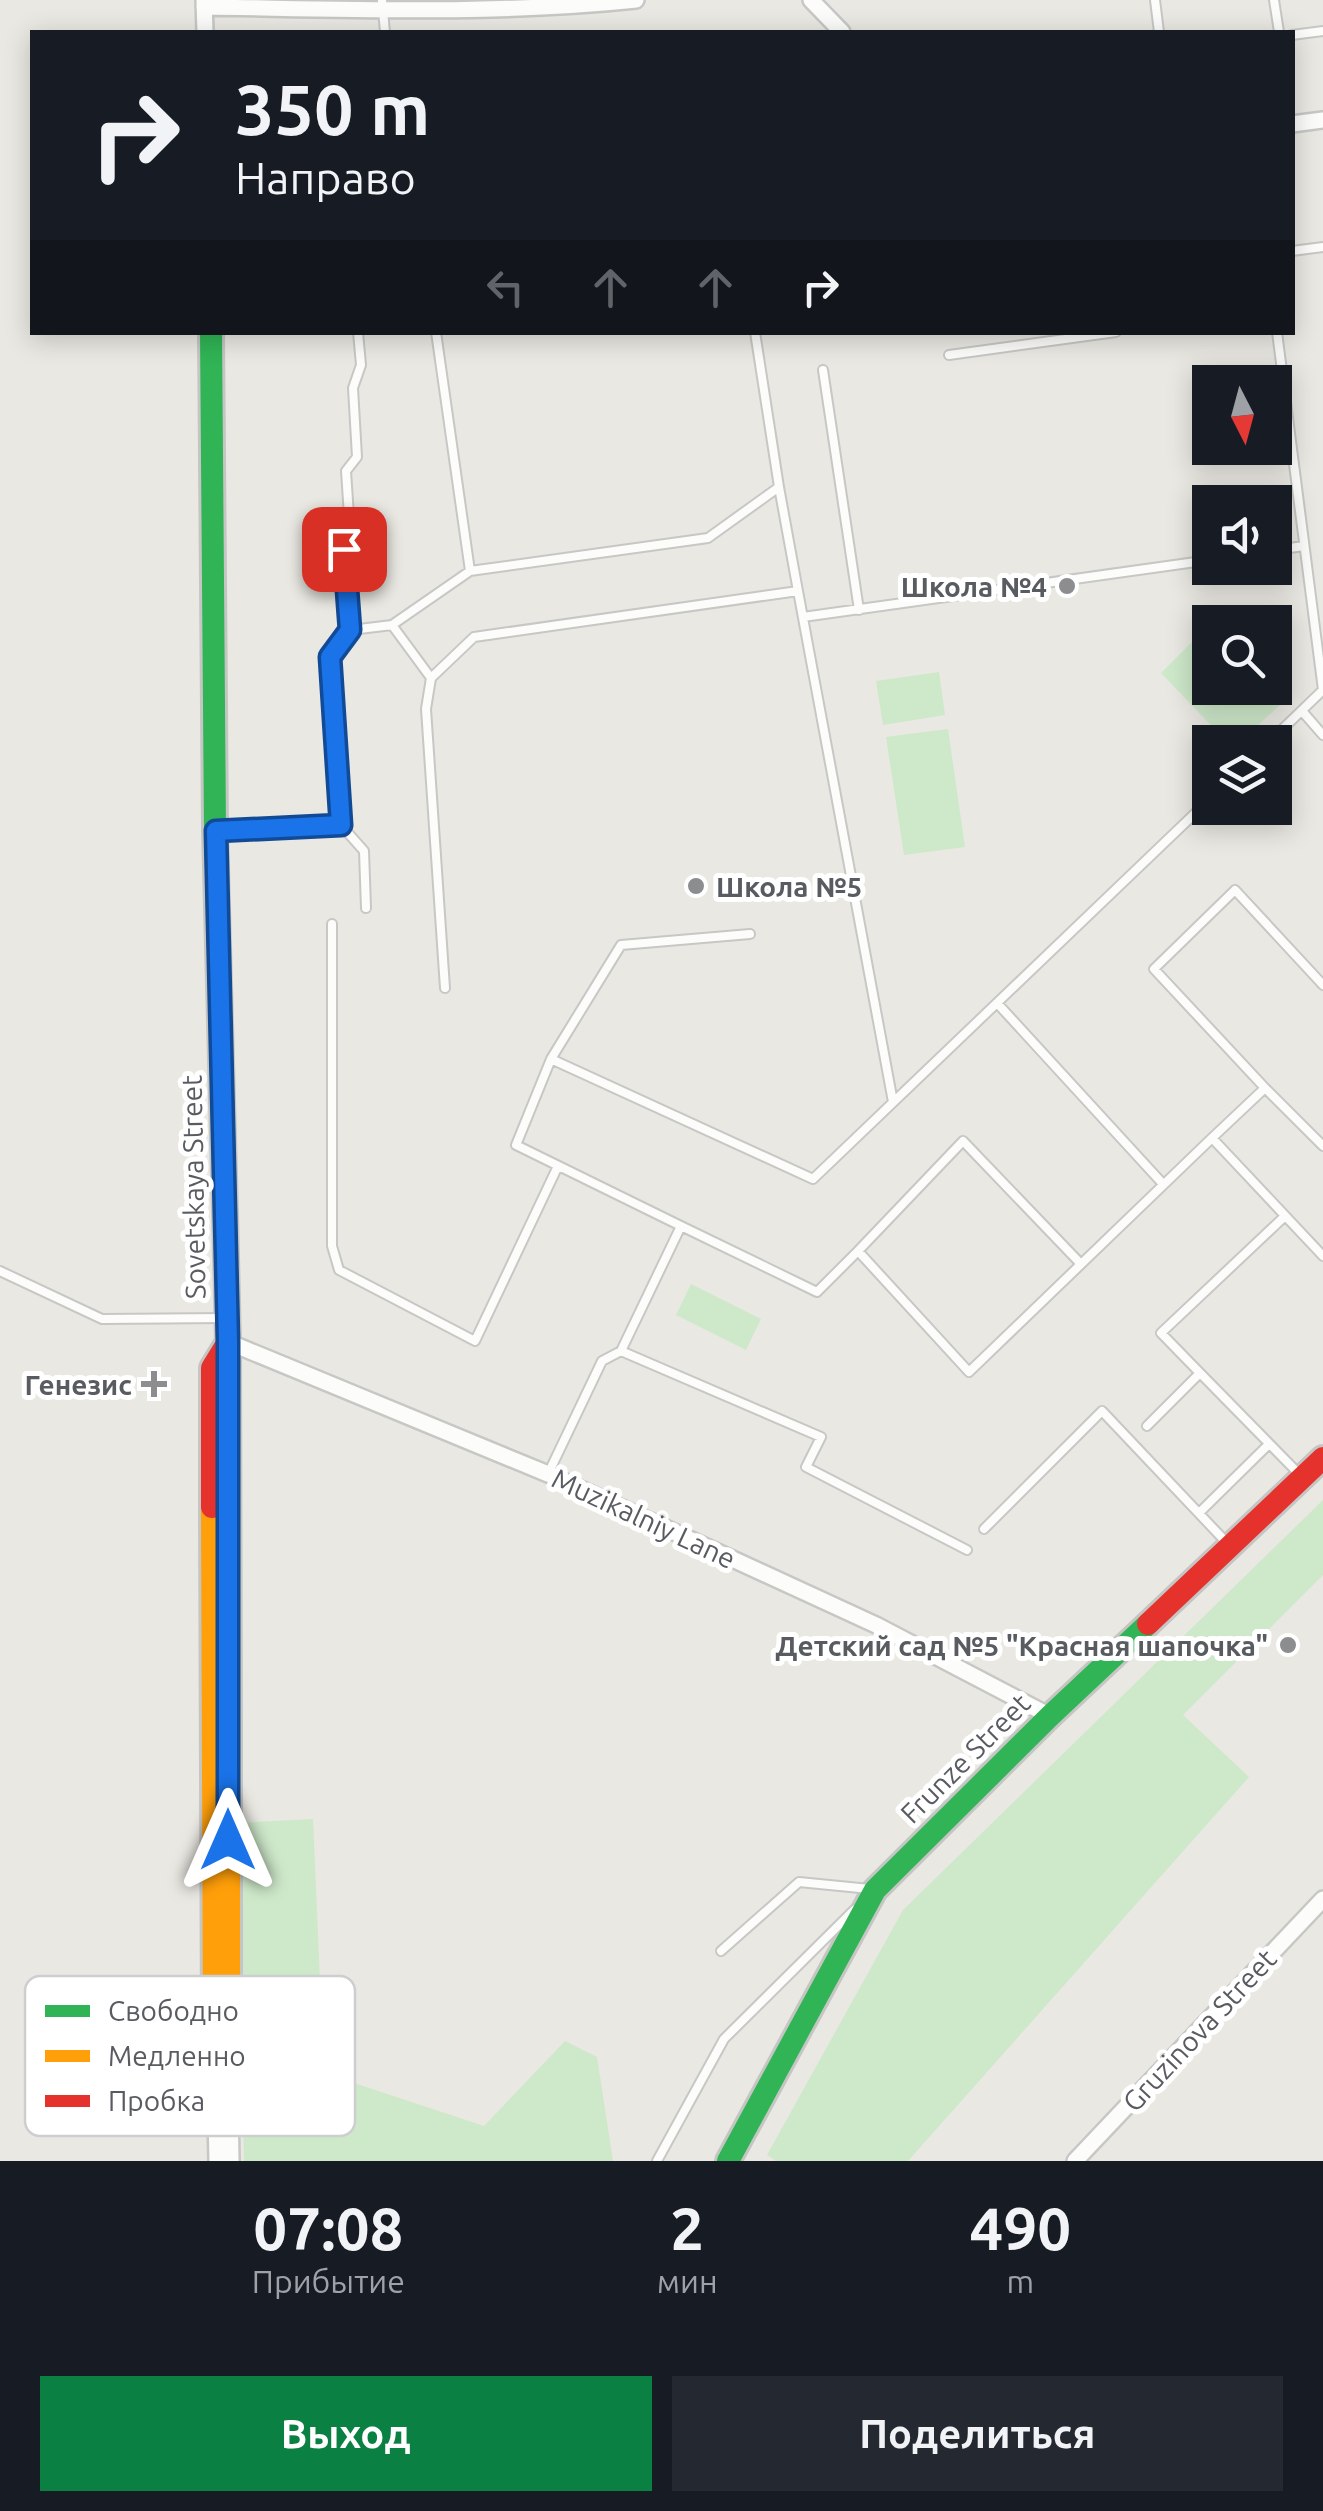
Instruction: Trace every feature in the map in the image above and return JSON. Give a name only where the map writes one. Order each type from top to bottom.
[{"type":"street","points":[[205,30],[204,4],[560,4],[636,0]]},
{"type":"street","points":[[811,0],[840,30]]},
{"type":"street","points":[[1295,124],[1323,120]]},
{"type":"street","name":"Sovetskaya Street","points":[[211,335],[216,831],[228,1342],[222,1976]]},
{"type":"street","name":"Muzikalniy Lane","points":[[228,1342],[548,1474],[876,1625],[1050,1716]]},
{"type":"street","name":"Frunze Street","points":[[735,2158],[874,1890],[1050,1716],[1323,1458]]},
{"type":"street","name":"Gruzinova Street","points":[[1075,2161],[1323,1898]]},
{"type":"street","points":[[217,2161],[218,2136]]},
{"type":"street","name":"Sovetskaya Street","points":[[228,2136],[231,2161]]},
{"type":"lane","points":[[1155,0],[1158,30]]},
{"type":"lane","points":[[1274,0],[1279,30]]},
{"type":"lane","points":[[382,5],[385,30]]},
{"type":"lane","points":[[1295,35],[1323,30]]},
{"type":"lane","points":[[1295,252],[1323,247]]},
{"type":"lane","points":[[358,335],[362,365],[353,388],[357,457],[346,470],[350,530],[344,549],[350,630],[330,657],[341,825],[364,851],[366,908]]},
{"type":"lane","points":[[436,335],[470,571]]},
{"type":"lane","points":[[755,335],[779,487],[893,1102]]},
{"type":"lane","points":[[949,355],[1094,335]]},
{"type":"lane","points":[[1277,335],[1323,690],[1288,725]]},
{"type":"lane","points":[[823,370],[859,610]]},
{"type":"lane","points":[[350,630],[392,626],[470,571],[708,538],[779,487]]},
{"type":"lane","points":[[1292,548],[1304,546]]},
{"type":"lane","points":[[803,618],[1192,563]]},
{"type":"lane","points":[[445,988],[426,709],[431,678],[474,636],[798,591]]},
{"type":"lane","points":[[392,626],[431,678]]},
{"type":"lane","points":[[1302,711],[1323,734]]},
{"type":"lane","points":[[551,1059],[813,1179],[1192,816]]},
{"type":"lane","points":[[216,831],[341,825]]},
{"type":"lane","points":[[1323,985],[1235,890],[1154,970],[1323,1146]]},
{"type":"lane","points":[[332,924],[332,1246],[339,1270],[476,1341],[558,1166]]},
{"type":"lane","points":[[750,934],[621,945],[551,1059],[516,1145],[816,1292],[963,1141],[1080,1262]]},
{"type":"lane","points":[[997,1003],[1163,1184]]},
{"type":"lane","points":[[858,1251],[969,1372],[1265,1088]]},
{"type":"lane","points":[[1212,1138],[1323,1256]]},
{"type":"lane","points":[[1285,1216],[1161,1333],[1302,1478]]},
{"type":"lane","points":[[548,1474],[602,1360],[621,1351],[680,1226]]},
{"type":"lane","points":[[0,1271],[102,1319],[226,1318]]},
{"type":"lane","points":[[621,1351],[821,1437],[806,1467],[967,1550]]},
{"type":"lane","points":[[1147,1426],[1200,1373]]},
{"type":"lane","points":[[984,1529],[1102,1411],[1230,1546]]},
{"type":"lane","points":[[1199,1513],[1270,1444]]},
{"type":"lane","points":[[721,1951],[799,1882],[874,1890]]},
{"type":"lane","points":[[657,2161],[724,2039],[874,1890]]},
{"type":"green space","points":[[1192,642],[1192,705],[1280,705],[1258,725],[1211,725],[1161,673]]},
{"type":"green space","points":[[939,672],[945,715],[883,725],[876,681]]},
{"type":"green space","points":[[948,729],[965,847],[904,855],[886,737]]},
{"type":"green space","points":[[691,1284],[761,1319],[746,1350],[676,1315]]},
{"type":"green space","points":[[1323,1500],[1323,1575],[1183,1715],[1249,1777],[908,2161],[776,2161],[767,2155],[903,1910]]},
{"type":"green space","points":[[313,1819],[320,1976],[240,1976],[237,1823]]},
{"type":"green space","points":[[565,2041],[597,2057],[613,2161],[244,2161],[243,2136],[355,2136],[355,2083],[484,2126]]},
{"type":"traffic: fast","points":[[211,335],[215,831],[225,1214]]},
{"type":"traffic: fast","points":[[728,2161],[875,1890],[1148,1624]]},
{"type":"traffic: slow","points":[[212,1507],[214,1976]]},
{"type":"traffic: slow","points":[[229,1729],[229,1976]]},
{"type":"traffic: jam","points":[[225,1214],[229,1729]]},
{"type":"traffic: jam","points":[[212,1507],[212,1368],[228,1342]]},
{"type":"traffic: jam","points":[[1148,1624],[1323,1458]]},
{"type":"place","name":"Школа №4","points":[[1067,586]]},
{"type":"place","name":"Школа №5","points":[[696,886]]},
{"type":"place","name":"Генезис","points":[[154,1384]]},
{"type":"place","name":"Детский сад №5 \"Красная шапочка\"","points":[[1288,1645]]},
{"type":"route","points":[[228,1840],[228,1342],[216,831],[341,825],[330,657],[350,630],[344,549]]}]
